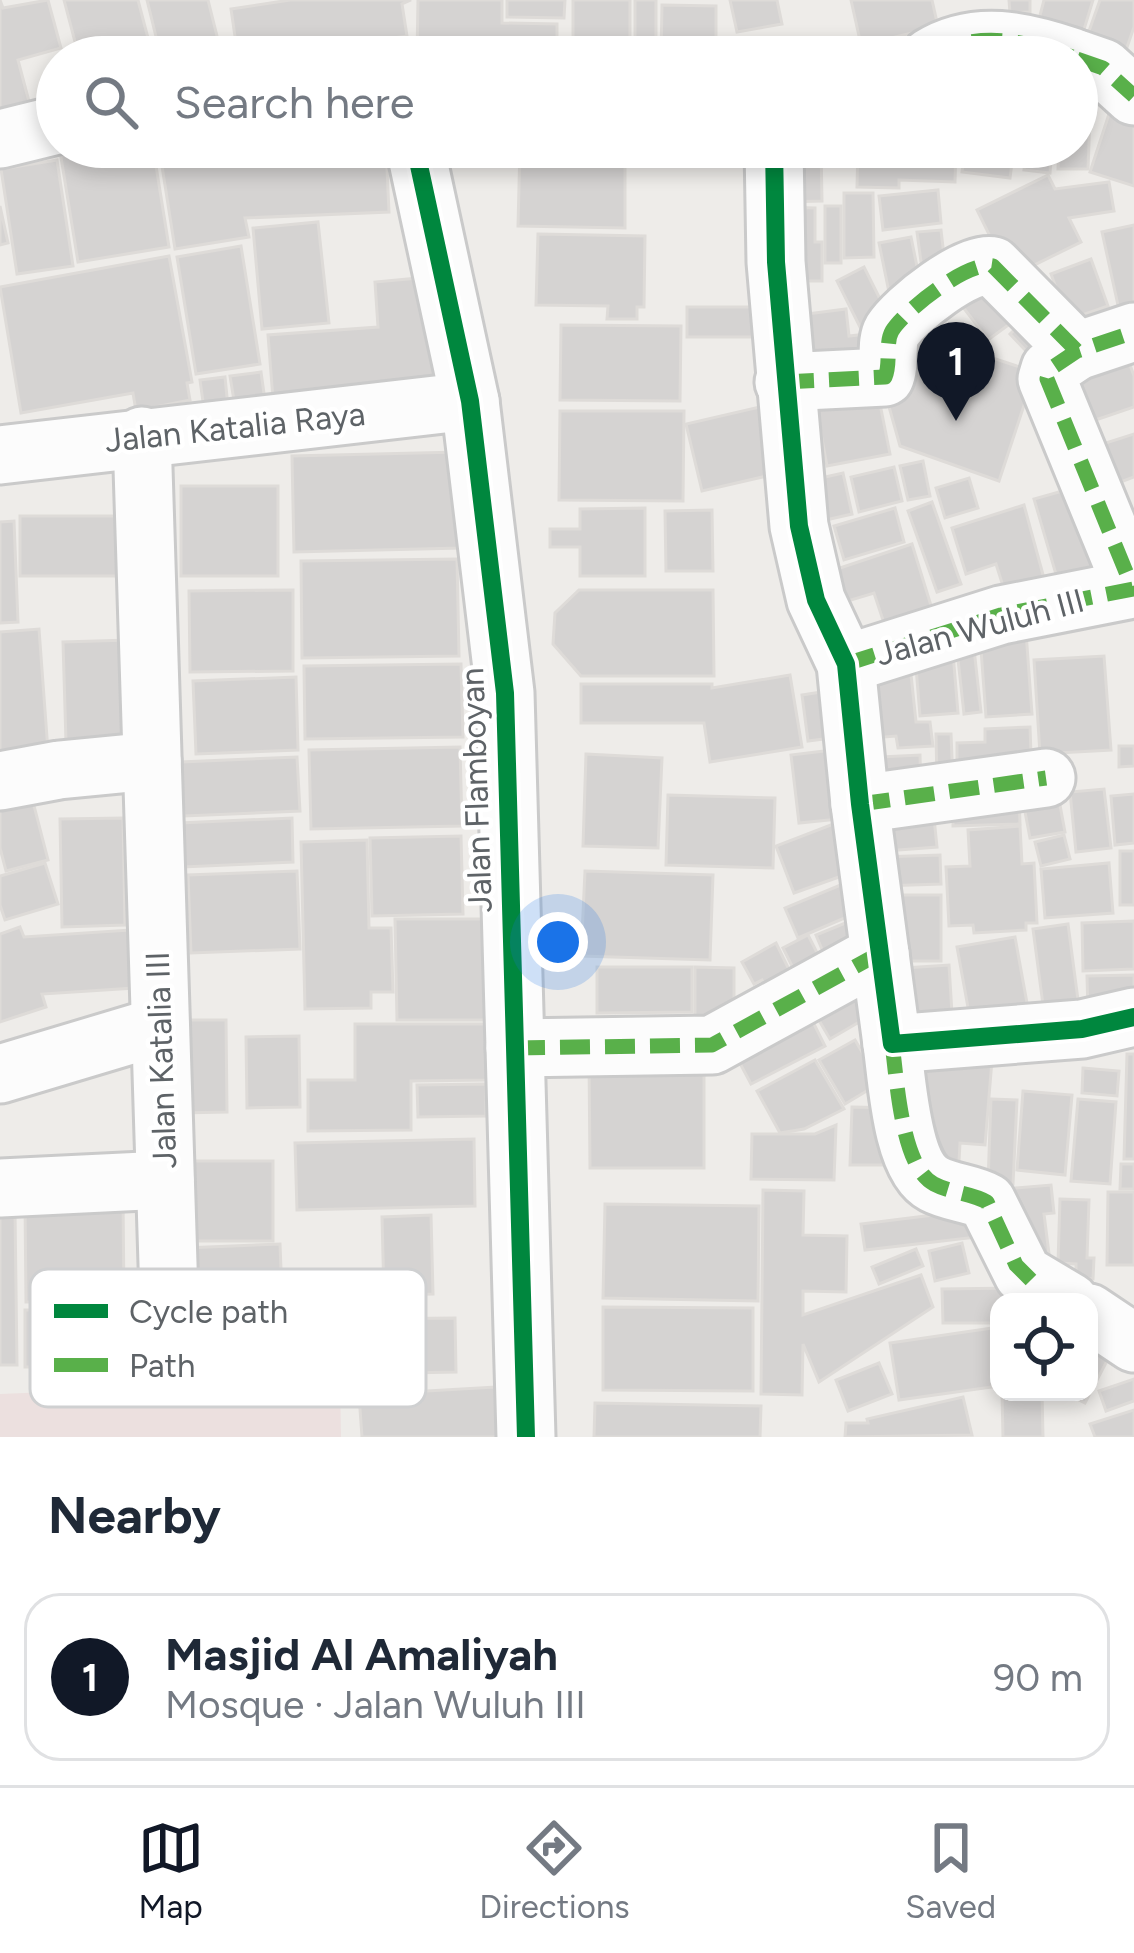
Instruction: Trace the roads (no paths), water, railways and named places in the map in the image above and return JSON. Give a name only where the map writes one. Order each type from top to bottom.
[{"type":"street","points":[[1098,66],[1134,96]]},
{"type":"street","points":[[0,139],[36,130]]},
{"type":"street","name":"Jalan Flamboyan","points":[[420,168],[470,401],[505,693],[526,1437]]},
{"type":"street","points":[[774,168],[784,382],[799,526],[816,600],[846,664],[860,804],[911,1154],[930,1183],[987,1202],[1023,1274],[1055,1293]]},
{"type":"street","points":[[784,382],[885,377],[890,334],[926,298],[984,263],[993,266],[1077,351],[1134,332]]},
{"type":"street","name":"Jalan Wuluh III","points":[[846,664],[1001,615],[1134,588],[1050,391],[1050,369],[1077,351]]},
{"type":"street","name":"Jalan Katalia Raya","points":[[0,455],[470,401]]},
{"type":"street","name":"Jalan Katalia III","points":[[142,436],[168,1269]]},
{"type":"street","points":[[0,781],[152,761]]},
{"type":"street","points":[[860,804],[1046,778]]},
{"type":"street","points":[[515,1048],[712,1045],[880,953]]},
{"type":"street","points":[[892,1044],[1082,1029],[1134,1017]]},
{"type":"street","points":[[0,1074],[160,1026]]},
{"type":"street","points":[[0,1188],[165,1180]]},
{"type":"street","points":[[1098,1319],[1134,1343]]},
{"type":"place","name":"Masjid Al Amaliyah","points":[[956,421]]}]
